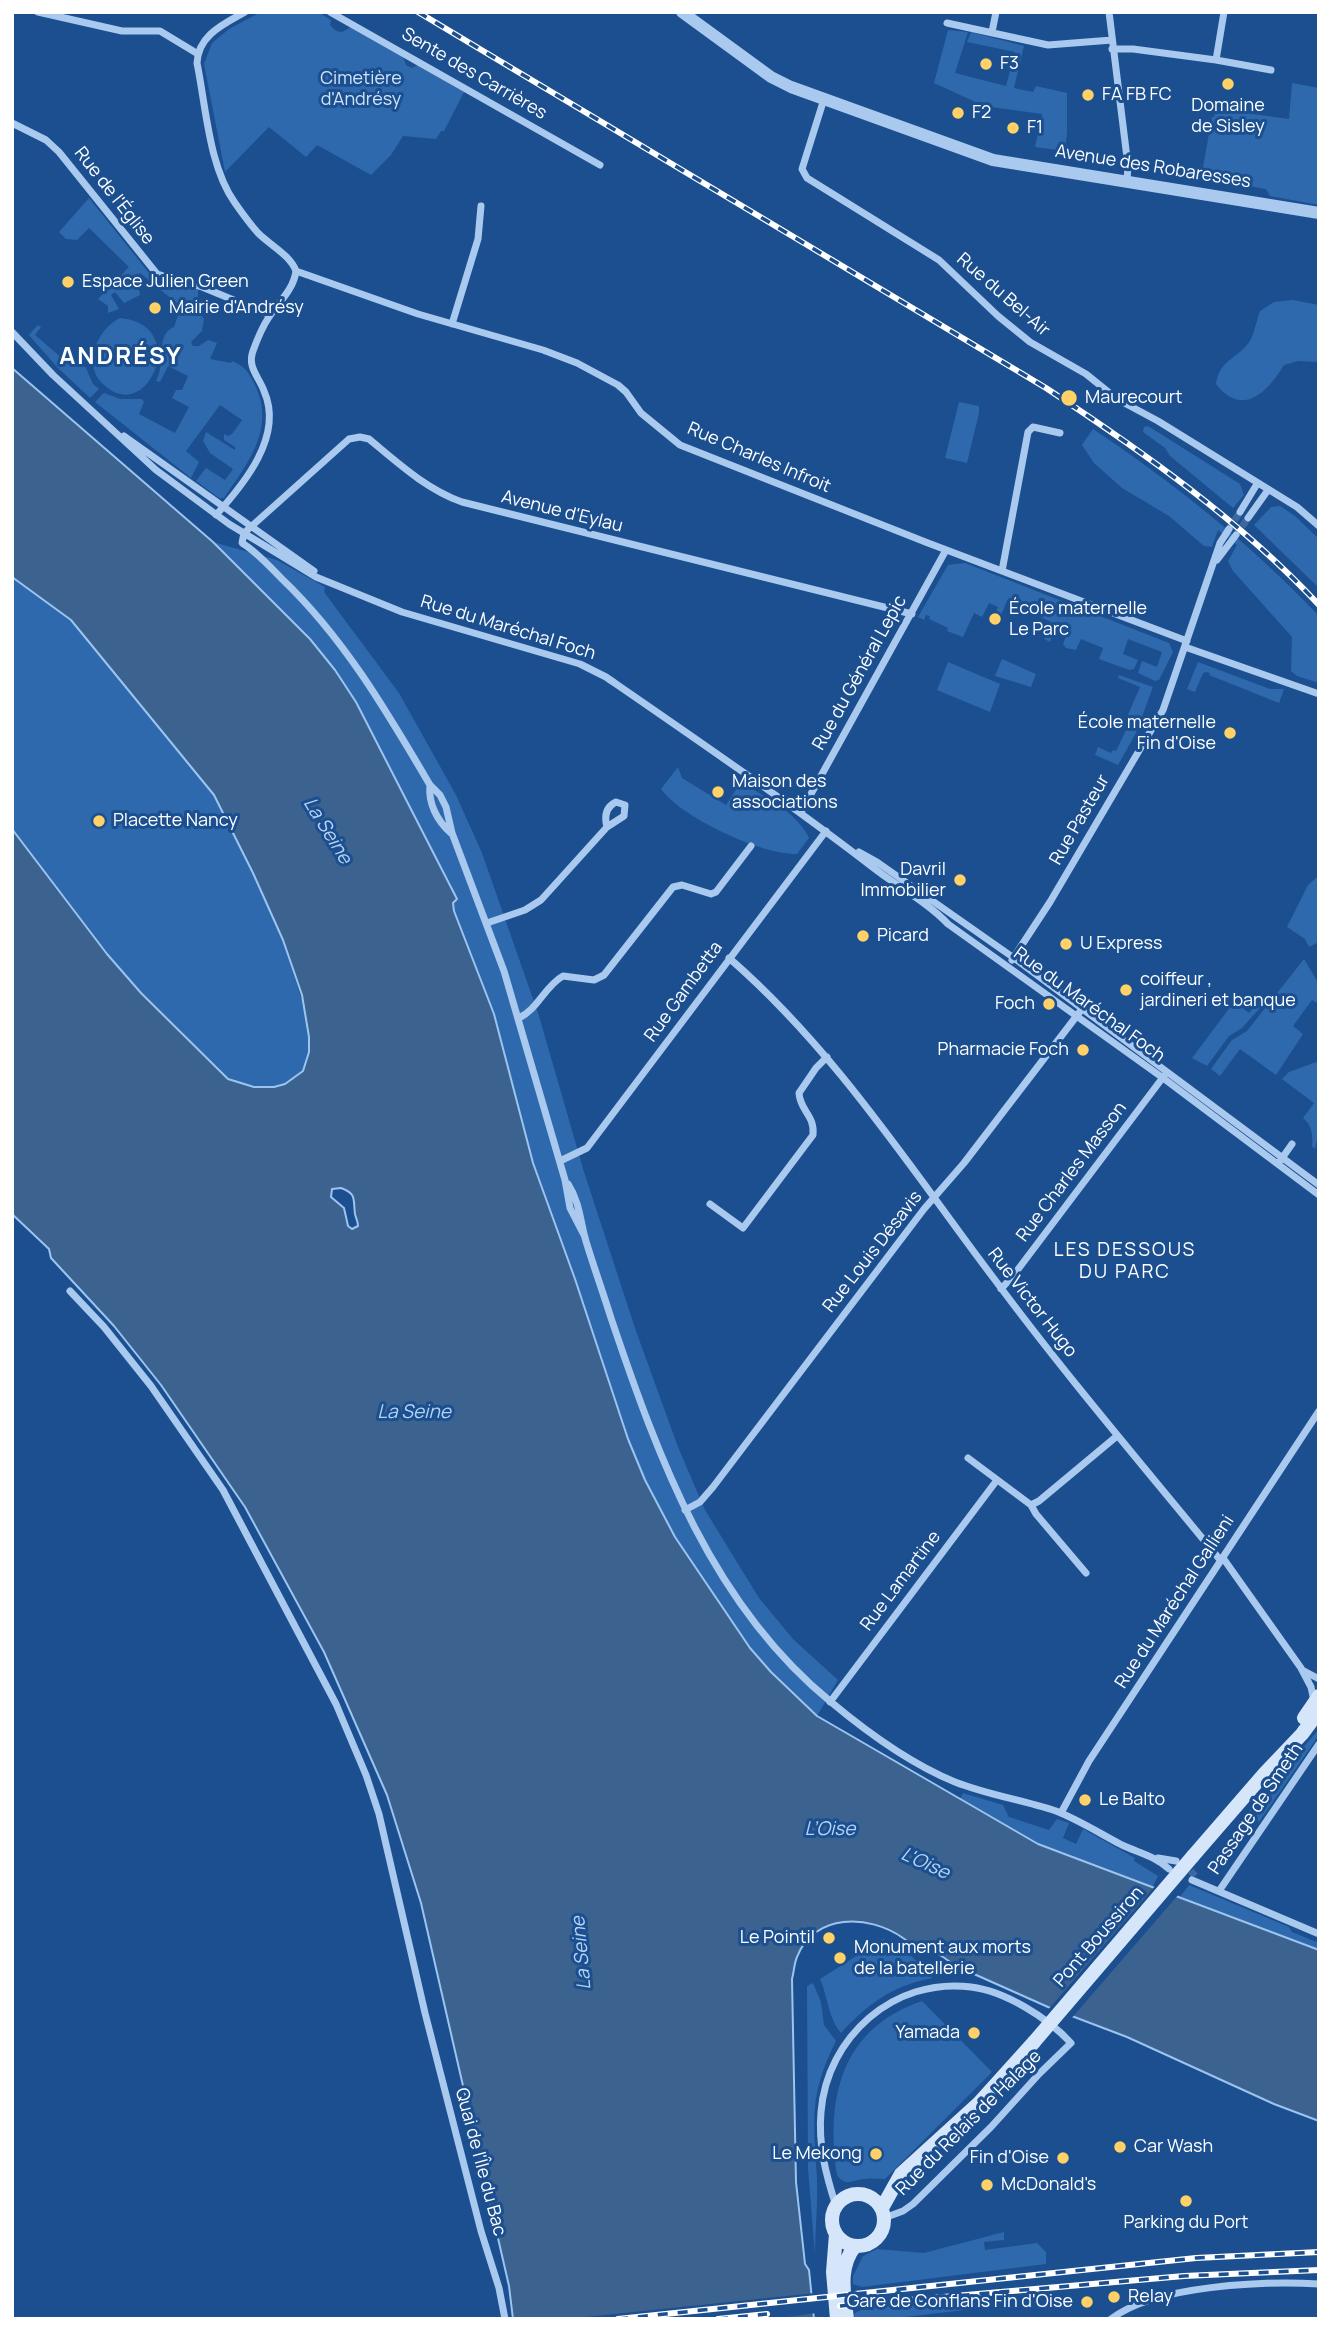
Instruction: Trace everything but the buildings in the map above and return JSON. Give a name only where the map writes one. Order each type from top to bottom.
[{"type":"main road","name":"Pont Boussiron","points":[[901,2174],[979,2103],[1034,2042],[1264,1774],[1317,1704]]},
{"type":"main road","points":[[837,2319],[833,2272],[836,2234],[832,2220],[836,2206],[847,2196],[865,2194],[901,2174]]},
{"type":"main road","points":[[883,2213],[901,2174]]},
{"type":"main road","points":[[836,2234],[846,2243],[855,2246],[867,2244],[877,2238],[884,2226],[883,2213],[874,2199],[865,2194]]},
{"type":"main road","points":[[847,2319],[843,2272],[848,2256],[855,2246]]},
{"type":"street","points":[[38,12],[122,31],[160,31],[198,54]]},
{"type":"street","points":[[216,515],[261,453],[268,432],[266,393],[252,368],[251,360],[270,315],[292,285],[296,271],[291,263],[257,232],[233,201],[220,177],[197,63],[202,43],[214,30],[245,12]]},
{"type":"street","name":"Sente des Carrières","points":[[330,12],[600,165]]},
{"type":"street","name":"Avenue des Robaresses","points":[[682,12],[771,77],[993,160],[1319,213]]},
{"type":"street","points":[[992,32],[996,12]]},
{"type":"street","points":[[1109,12],[1128,166],[1127,180]]},
{"type":"street","points":[[1216,60],[1224,12]]},
{"type":"street","points":[[947,23],[1048,46],[1112,45],[1271,70]]},
{"type":"street","name":"Rue du Bel-Air","points":[[824,99],[803,169],[807,178],[939,260],[998,316],[1031,342],[1086,374],[1116,399],[1158,421],[1297,507],[1319,526]]},
{"type":"street","name":"Rue de l'Église","points":[[12,123],[46,140],[59,152],[157,274],[213,291],[270,315]]},
{"type":"street","points":[[452,324],[478,239],[481,206]]},
{"type":"street","name":"Rue Charles Infroit","points":[[296,271],[407,310],[577,363],[611,380],[626,393],[641,413],[680,445],[1319,694]]},
{"type":"street","points":[[12,332],[53,375],[104,421]]},
{"type":"street","name":"Rue du Maréchal Foch","points":[[104,421],[328,582]]},
{"type":"street","name":"Rue du Maréchal Foch","points":[[104,421],[156,470],[216,515],[316,577],[355,595],[412,615],[580,664],[606,677],[801,812],[948,924],[1079,1013],[1280,1160],[1319,1185]]},
{"type":"street","points":[[1002,571],[1028,432],[1033,427],[1060,433]]},
{"type":"street","name":"Avenue d'Eylau","points":[[251,527],[349,439],[360,437],[369,439],[444,496],[462,502],[912,614]]},
{"type":"street","points":[[1240,512],[1257,484]]},
{"type":"street","points":[[1248,518],[1268,490]]},
{"type":"street","points":[[251,527],[246,535],[245,545],[310,607],[352,661],[383,705],[446,807],[452,833],[487,923],[519,1018],[565,1180],[575,1195],[585,1237],[630,1373],[685,1510],[712,1561],[761,1634],[800,1676],[830,1702],[895,1749],[948,1779],[1061,1813],[1124,1846],[1154,1858],[1176,1861]]},
{"type":"street","name":"Rue Pasteur","points":[[1008,966],[1051,902],[1163,710],[1220,543],[1228,528]]},
{"type":"street","name":"Rue Pasteur","points":[[1213,567],[1236,535]]},
{"type":"street","points":[[261,559],[264,552],[269,550]]},
{"type":"street","name":"Rue du Général Lepic","points":[[801,812],[946,550]]},
{"type":"street","points":[[487,923],[525,910],[541,900],[607,827]]},
{"type":"street","name":"Rue Gambetta","points":[[560,1161],[587,1148],[826,831]]},
{"type":"street","name":"Rue du Maréchal Foch","points":[[840,842],[877,862],[1014,958],[1079,1013]]},
{"type":"street","points":[[519,1018],[527,1014],[552,984],[563,976],[594,980],[604,975],[673,887],[682,885],[712,894],[716,892],[751,846]]},
{"type":"street","name":"Rue Victor Hugo","points":[[729,958],[827,1057],[862,1098],[1001,1289],[1117,1436],[1222,1559],[1301,1668],[1317,1704]]},
{"type":"street","name":"Rue Louis Désavis","points":[[685,1510],[708,1494],[1079,1013]]},
{"type":"street","points":[[709,1204],[743,1228],[813,1135],[813,1121],[800,1103],[799,1093],[827,1057]]},
{"type":"street","name":"Rue Charles Masson","points":[[1001,1289],[1165,1075]]},
{"type":"street","points":[[1280,1160],[1292,1144]]},
{"type":"street","name":"Rue du Maréchal Foch","points":[[1280,1160],[1319,1195]]},
{"type":"street","name":"Quai de l'Île du Bac","points":[[70,1291],[104,1327],[151,1386],[223,1490],[336,1704],[379,1814],[425,2013],[505,2319]]},
{"type":"street","name":"Rue du Maréchal Gallieni","points":[[1061,1813],[1089,1761],[1319,1411]]},
{"type":"street","points":[[1031,1505],[1040,1501],[1117,1436]]},
{"type":"street","points":[[968,1458],[1031,1505],[1086,1573]]},
{"type":"street","name":"Rue Lamartine","points":[[830,1702],[997,1480]]},
{"type":"street","name":"Rue Victor Hugo","points":[[1301,1668],[1319,1679]]},
{"type":"street","name":"Passage de Smeth","points":[[1219,1891],[1319,1744]]},
{"type":"street","points":[[1154,1858],[1168,1869]]},
{"type":"street","points":[[1194,1878],[1319,1934]]},
{"type":"street","name":"Rue du Relais de Halage","points":[[836,2206],[820,2137],[821,2110],[826,2085],[845,2042],[859,2025],[880,2008],[904,1996],[925,1990],[972,1987],[1010,2000],[1042,2017],[1071,2043],[913,2204],[903,2211],[883,2213]]},
{"type":"street","points":[[1111,2319],[1129,2307],[1149,2300],[1201,2290],[1256,2285],[1319,2284]]},
{"type":"street","points":[[1122,2319],[1129,2307]]},
{"type":"green space","name":"Cimetière d'Andrésy","points":[[261,12],[318,12],[331,20],[330,25],[336,31],[342,32],[351,27],[403,57],[406,65],[412,68],[418,65],[464,92],[444,131],[441,131],[436,139],[403,136],[391,155],[371,175],[317,145],[306,157],[269,127],[225,172],[204,64],[212,43],[229,29]]},
{"type":"green space","points":[[948,30],[968,32],[955,73],[1006,86],[1015,52],[967,42],[971,32],[1024,46],[1014,88],[1033,92],[1036,86],[1067,93],[1065,151],[1035,147],[1042,114],[984,106],[934,83]]},
{"type":"green space","points":[[1292,83],[1319,88],[1319,205],[1270,196],[1266,189],[1201,178],[1212,117],[1216,109],[1289,119]]},
{"type":"green space","points":[[89,198],[153,278],[165,283],[198,288],[198,311],[204,319],[202,331],[191,342],[193,346],[199,346],[208,340],[217,343],[210,359],[236,363],[246,370],[254,383],[260,399],[261,429],[250,458],[224,498],[219,498],[196,481],[206,468],[225,480],[233,469],[210,453],[203,441],[206,432],[235,450],[235,447],[224,440],[224,434],[232,434],[242,420],[220,405],[186,451],[199,462],[191,478],[95,402],[104,393],[120,399],[142,399],[144,402],[139,414],[175,433],[189,407],[172,398],[176,390],[182,390],[188,376],[168,366],[160,382],[156,381],[161,365],[164,336],[174,327],[179,313],[184,309],[140,273],[137,276],[140,295],[124,303],[115,292],[111,295],[119,309],[108,313],[108,306],[98,299],[129,267],[89,228],[77,240],[66,239],[59,232]]},
{"type":"green space","points":[[1293,300],[1319,305],[1319,362],[1298,361],[1284,365],[1270,384],[1254,397],[1235,399],[1226,394],[1216,384],[1218,375],[1226,363],[1247,346],[1260,311],[1274,302]]},
{"type":"green space","points":[[120,318],[142,325],[154,338],[158,354],[155,371],[146,385],[133,394],[117,393],[100,381],[93,364],[93,355],[100,337]]},
{"type":"green space","points":[[38,325],[41,327],[35,335],[63,359],[69,353],[86,368],[93,384],[99,389],[90,398],[57,367],[29,335]]},
{"type":"green space","points":[[959,402],[979,406],[967,463],[945,458]]},
{"type":"green space","points":[[1148,426],[1240,484],[1244,495],[1233,508],[1143,432],[1144,427]]},
{"type":"green space","points":[[1093,429],[1211,516],[1267,564],[1319,616],[1319,683],[1297,676],[1291,671],[1292,637],[1233,571],[1228,561],[1237,545],[1218,530],[1212,547],[1204,546],[1169,516],[1122,488],[1094,463],[1082,445]]},
{"type":"green space","points":[[1280,506],[1319,539],[1319,588],[1254,525],[1271,507]]},
{"type":"green space","points":[[213,542],[277,560],[325,587],[324,592],[399,693],[456,795],[482,853],[539,1016],[584,1172],[636,1331],[678,1447],[705,1510],[759,1598],[793,1639],[838,1680],[817,1716],[750,1648],[675,1537],[645,1480],[628,1439],[533,1163],[494,1014],[454,911],[453,903],[456,899],[356,702],[310,639]]},
{"type":"green space","points":[[965,563],[1169,643],[1173,652],[1159,680],[1155,681],[1138,673],[1142,661],[1157,667],[1162,652],[1128,639],[1123,654],[1138,660],[1134,669],[1129,670],[1099,659],[1103,648],[1081,639],[1076,650],[1066,648],[1063,644],[1066,636],[1054,632],[1050,642],[1044,639],[1051,622],[1007,601],[996,627],[990,625],[998,607],[989,603],[982,617],[974,613],[963,637],[947,631],[948,628],[929,619],[930,616],[926,615],[924,620],[918,617],[948,565]]},
{"type":"green space","points":[[12,577],[71,620],[214,795],[283,940],[307,1017],[309,1052],[303,1071],[285,1084],[275,1087],[242,1085],[218,1071],[141,993],[107,954],[12,829]]},
{"type":"green space","points":[[1002,659],[1036,674],[1031,687],[995,676]]},
{"type":"green space","points":[[948,662],[1000,684],[990,712],[937,690]]},
{"type":"green space","points":[[1198,662],[1270,689],[1284,689],[1279,703],[1206,672],[1203,673],[1195,692],[1187,689]]},
{"type":"green space","points":[[1119,675],[1153,687],[1136,733],[1118,765],[1095,755],[1098,747],[1111,753],[1116,751],[1131,720],[1127,717],[1140,687],[1118,678]]},
{"type":"green space","points":[[678,767],[682,778],[726,805],[741,782],[789,813],[809,838],[797,854],[782,853],[744,842],[704,823],[686,812],[661,789]]},
{"type":"green space","points":[[1317,877],[1319,942],[1309,947],[1305,939],[1287,927],[1308,885]]},
{"type":"green space","points":[[1304,959],[1319,984],[1319,1004],[1312,1000],[1293,1026],[1303,1034],[1276,1075],[1240,1049],[1220,1076],[1211,1069],[1232,1040],[1247,1031]]},
{"type":"green space","points":[[1258,1001],[1260,1008],[1242,1028],[1229,1036],[1207,1066],[1192,1058],[1234,1002],[1249,1013]]},
{"type":"green space","points":[[1319,1061],[1319,1130],[1315,1149],[1312,1146],[1310,1127],[1303,1118],[1314,1103],[1282,1079],[1289,1072]]},
{"type":"green space","points":[[1319,1729],[1319,1735],[1259,1822],[1248,1812]]},
{"type":"green space","points":[[963,1793],[1003,1805],[1009,1817],[1049,1830],[1057,1819],[1069,1823],[1063,1838],[1076,1844],[1083,1829],[1135,1858],[1134,1861],[1158,1876],[1152,1888],[1038,1844],[960,1799]]},
{"type":"green space","points":[[1189,1885],[1289,1927],[1292,1932],[1319,1943],[1319,1950],[1179,1898]]},
{"type":"green space","points":[[883,1939],[900,1946],[931,1974],[932,1978],[915,1982],[881,1998],[841,2033],[831,2014],[820,1979]]},
{"type":"green space","points":[[813,1983],[821,2002],[824,2025],[836,2041],[821,2078],[815,2108],[815,2255],[808,2168],[807,1986]]},
{"type":"green space","points":[[922,2001],[992,2072],[885,2179],[844,2181],[837,2175],[834,2120],[837,2094],[845,2070],[856,2048],[873,2029],[894,2013]]},
{"type":"green space","points":[[1004,2232],[1004,2240],[984,2242],[985,2250],[1037,2243],[1046,2252],[1046,2264],[862,2287],[853,2284],[853,2276],[863,2256],[877,2249],[924,2253]]},
{"type":"green space","points":[[989,2298],[993,2302],[990,2307],[888,2319],[855,2319],[854,2314],[864,2308]]},
{"type":"water","name":"La Seine","points":[[12,368],[213,542],[310,639],[356,702],[457,899],[453,903],[454,911],[494,1014],[533,1163],[628,1439],[645,1480],[675,1537],[750,1648],[817,1716],[1038,1844],[1319,1950],[1319,2121],[1274,2104],[1127,2037],[1048,2007],[956,1966],[930,1948],[919,1953],[889,1930],[859,1922],[829,1925],[816,1932],[805,1943],[796,1960],[792,1979],[796,2182],[814,2319],[513,2319],[509,2286],[421,1903],[387,1795],[324,1652],[245,1507],[161,1385],[114,1326],[51,1258],[49,1249],[12,1214],[12,829],[107,954],[141,993],[228,1079],[254,1087],[285,1084],[303,1071],[309,1052],[309,1037],[302,995],[283,940],[214,795],[71,620],[12,577]],"holes":[[[341,1188],[350,1192],[353,1198],[358,1226],[352,1229],[348,1226],[344,1208],[331,1197],[332,1189]]]},
{"type":"pier","points":[[1156,1885],[1179,1894],[1070,2020],[1047,2011]]},
{"type":"pier","points":[[815,2293],[817,2313],[771,2319],[566,2319]]},
{"type":"tunnel","points":[[1229,529],[1240,512]]},
{"type":"tunnel","points":[[1236,535],[1248,518]]},
{"type":"tunnel","points":[[1184,1863],[1195,1876]]},
{"type":"railway","points":[[418,12],[1046,388],[1118,437],[1223,516],[1257,544],[1319,605]]},
{"type":"railway","points":[[618,2319],[1196,2258],[1319,2252]]},
{"type":"railway","points":[[840,2306],[1184,2276],[1319,2270]]},
{"type":"railway","points":[[718,2319],[767,2314]]},
{"type":"place","name":"F3","points":[[986,64]]},
{"type":"place","name":"Domaine de Sisley","points":[[1228,84]]},
{"type":"place","name":"FA FB FC","points":[[1088,95]]},
{"type":"place","name":"F2","points":[[958,113]]},
{"type":"place","name":"F1","points":[[1013,128]]},
{"type":"place","name":"Espace Julien Green","points":[[68,282]]},
{"type":"place","name":"Mairie d'Andrésy","points":[[155,308]]},
{"type":"place","name":"Maurecourt","points":[[1069,398]]},
{"type":"place","name":"École maternelle Le Parc","points":[[995,619]]},
{"type":"place","name":"École maternelle Fin d'Oise","points":[[1230,733]]},
{"type":"place","name":"Maison des associations","points":[[718,792]]},
{"type":"place","name":"Placette Nancy","points":[[99,821]]},
{"type":"place","name":"Davril Immobilier","points":[[960,880]]},
{"type":"place","name":"Picard","points":[[863,936]]},
{"type":"place","name":"U Express","points":[[1066,944]]},
{"type":"place","name":"coiffeur , jardineri et banque","points":[[1126,990]]},
{"type":"place","name":"Foch","points":[[1049,1004]]},
{"type":"place","name":"Pharmacie Foch","points":[[1083,1050]]},
{"type":"place","name":"Le Balto","points":[[1085,1800]]},
{"type":"place","name":"Le Pointil","points":[[829,1938]]},
{"type":"place","name":"Monument aux morts de la batellerie","points":[[840,1958]]},
{"type":"place","name":"Yamada","points":[[974,2033]]},
{"type":"place","name":"Car Wash","points":[[1120,2147]]},
{"type":"place","name":"Le Mekong","points":[[876,2154]]},
{"type":"place","name":"Fin d'Oise","points":[[1063,2158]]},
{"type":"place","name":"McDonald's","points":[[987,2185]]},
{"type":"place","name":"Parking du Port","points":[[1186,2201]]},
{"type":"place","name":"Relay","points":[[1114,2297]]},
{"type":"place","name":"Gare de Conflans Fin d'Oise","points":[[1087,2302]]},
{"type":"district","name":"ANDRÉSY","points":[[121,357]]},
{"type":"district","name":"LES DESSOUS DU PARC","points":[[1125,1262]]},
{"type":"water label","name":"L’Oise","points":[[830,1830]]},
{"type":"water label","name":"L'Oise","points":[[925,1864]]}]
